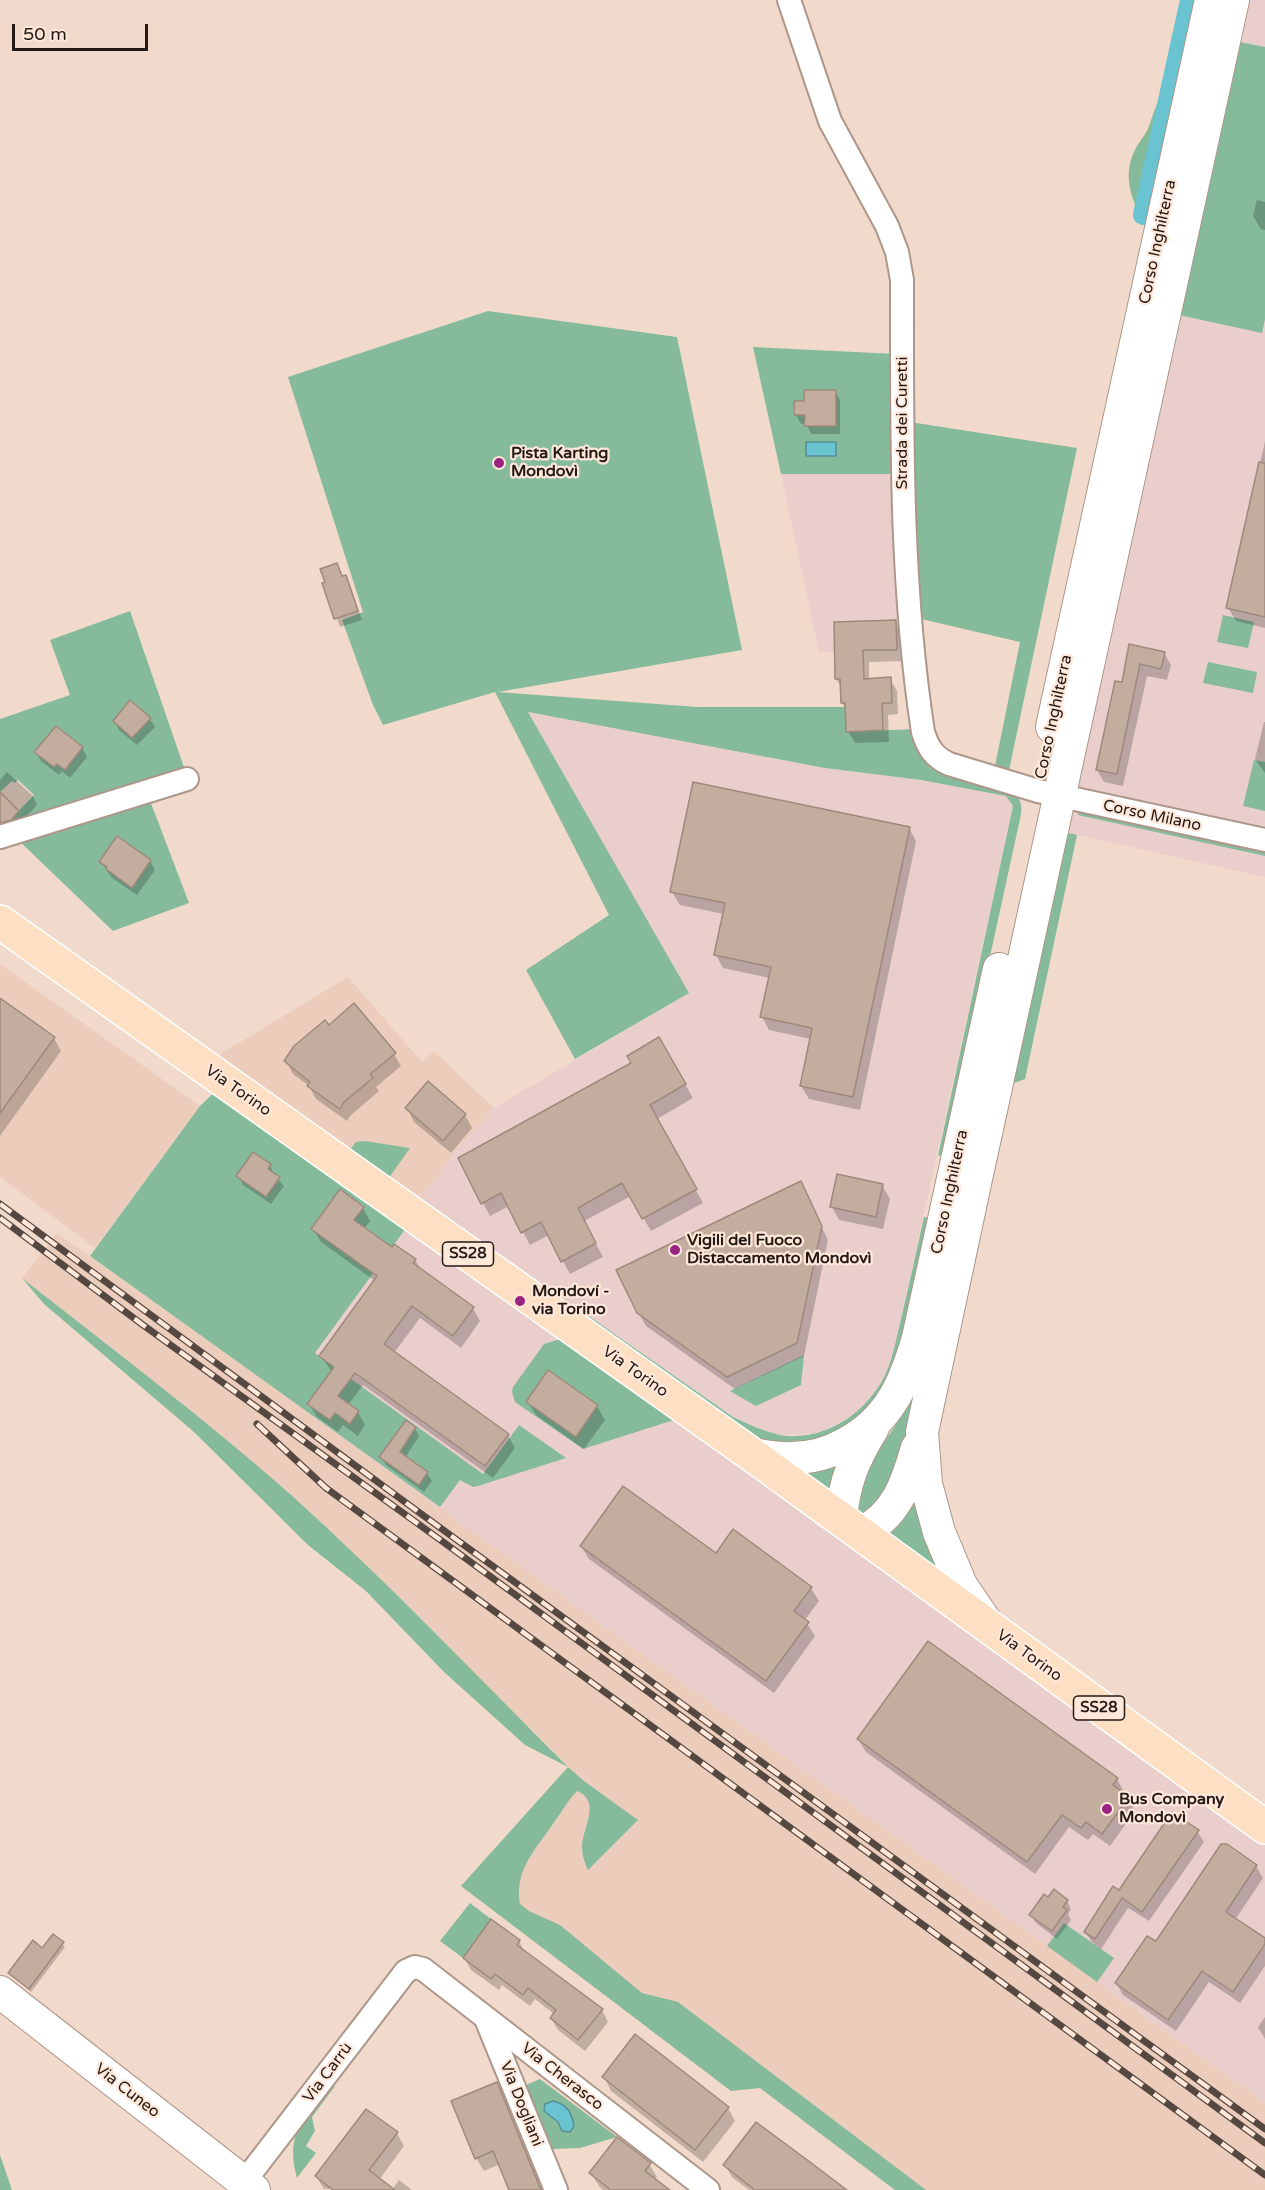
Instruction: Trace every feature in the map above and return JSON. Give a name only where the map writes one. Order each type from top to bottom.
[{"type":"main road","name":"Via Torino","points":[[0,922],[751,1454],[1265,1827]]},
{"type":"street","name":"Strada dei Curetti","points":[[789,0],[830,121],[887,226],[900,266],[902,280],[902,477],[909,626],[926,741],[933,754],[949,764],[1049,794]]},
{"type":"street","name":"Corso Inghilterra","points":[[1087,620],[1211,0]]},
{"type":"street","name":"Corso Inghilterra","points":[[875,1424],[853,1462],[847,1478],[850,1526],[879,1523],[894,1506],[908,1476],[922,1432],[965,1177],[1087,620],[1233,0]]},
{"type":"street","points":[[0,837],[187,779]]},
{"type":"street","name":"Corso Milano","points":[[1049,794],[1265,840]]},
{"type":"street","name":"Corso Inghilterra","points":[[751,1454],[793,1458],[824,1454],[862,1435],[888,1410],[912,1361],[965,1177]]},
{"type":"street","name":"Corso Inghilterra","points":[[922,1432],[926,1484],[950,1561],[972,1602],[997,1634]]},
{"type":"street","name":"Via Cherasco","points":[[415,1967],[423,1969],[708,2190]]},
{"type":"street","name":"Via Carrù","points":[[249,2186],[406,1971],[415,1967]]},
{"type":"street","name":"Via Cuneo","points":[[0,1992],[249,2186]]},
{"type":"street","name":"Via Dogliani","points":[[486,2019],[556,2190]]},
{"type":"shaded area","points":[[1244,0],[1265,0],[1265,877],[1060,831]]},
{"type":"shaded area","points":[[781,474],[895,474],[905,649],[819,652]]},
{"type":"shaded area","points":[[527,712],[825,768],[921,780],[1006,796],[1013,806],[894,1351],[888,1370],[871,1398],[861,1409],[833,1427],[814,1434],[782,1435],[764,1431],[733,1417],[421,1200],[455,1152],[494,1108],[689,993]]},
{"type":"shaded area","points":[[0,964],[200,1106],[95,1248],[0,1177]]},
{"type":"shaded area","points":[[348,977],[422,1062],[434,1051],[494,1108],[455,1152],[418,1205],[214,1058]]},
{"type":"shaded area","points":[[409,1224],[1265,1840],[1265,2103],[284,1396]]},
{"type":"shaded area","points":[[57,1233],[1265,2103],[1265,2190],[895,2190],[760,2088],[731,2091],[461,1886],[568,1767],[393,1591],[289,1494],[231,1444],[22,1278]]},
{"type":"green space","points":[[1235,41],[1265,47],[1265,319],[1262,333],[1174,314]]},
{"type":"green space","points":[[1183,71],[1148,229],[1133,199],[1129,168],[1159,100]]},
{"type":"green space","name":"Pista Karting Mondovì","points":[[488,311],[677,337],[742,650],[498,692],[697,707],[846,707],[847,732],[915,729],[920,744],[1019,798],[1020,819],[948,1149],[944,1154],[938,1156],[1013,806],[1006,796],[921,780],[825,768],[528,712],[689,993],[575,1059],[526,970],[609,915],[495,692],[383,725],[373,705],[342,620],[363,612],[288,377]]},
{"type":"green space","points":[[753,347],[896,354],[895,474],[781,474]]},
{"type":"green space","points":[[910,422],[1077,448],[1008,775],[994,771],[1020,642],[917,618]]},
{"type":"green space","points":[[130,611],[186,773],[6,824],[34,795],[18,780],[15,783],[12,781],[0,792],[0,719],[70,695],[50,640]]},
{"type":"green space","points":[[1223,615],[1254,622],[1248,648],[1217,642]]},
{"type":"green space","points":[[1208,662],[1257,672],[1253,693],[1203,683]]},
{"type":"green space","points":[[1254,760],[1265,762],[1265,811],[1243,806]]},
{"type":"green space","points":[[149,798],[189,903],[113,931],[15,837]]},
{"type":"green space","points":[[1080,807],[1265,848],[1265,856],[1078,815]]},
{"type":"green space","points":[[1060,831],[1077,835],[1025,1079],[1006,1086]]},
{"type":"green space","points":[[219,1088],[409,1224],[315,1353],[483,1474],[519,1425],[566,1458],[478,1486],[473,1487],[460,1480],[440,1507],[90,1256],[200,1106]]},
{"type":"green space","points":[[365,1141],[410,1148],[386,1182],[347,1154],[356,1142]]},
{"type":"green space","points":[[924,1217],[932,1219],[907,1331],[889,1386],[841,1434],[789,1445],[748,1437],[558,1304],[563,1298],[733,1417],[780,1435],[814,1434],[845,1420],[859,1410],[881,1383],[895,1347]]},
{"type":"green space","points":[[22,1278],[191,1411],[290,1494],[396,1594],[568,1767],[525,1745],[444,1672],[366,1591],[308,1545],[194,1432],[44,1304]]},
{"type":"green space","points":[[567,1337],[680,1418],[583,1449],[515,1402],[513,1387],[544,1344]]},
{"type":"green space","points":[[804,1355],[801,1385],[756,1406],[730,1391]]},
{"type":"green space","points":[[919,1368],[908,1430],[894,1475],[883,1496],[866,1514],[858,1514],[857,1491],[871,1462],[903,1414]]},
{"type":"green space","points":[[841,1458],[831,1495],[793,1468]]},
{"type":"green space","points":[[915,1490],[921,1526],[939,1576],[884,1536]]},
{"type":"green space","points":[[568,1767],[638,1820],[588,1870],[582,1847],[590,1808],[588,1801],[577,1791],[528,1860],[520,1880],[520,1904],[529,1911],[560,1925],[642,1993],[678,2002],[926,2190],[895,2190],[760,2088],[731,2091],[461,1886]]},
{"type":"green space","points":[[470,1903],[491,1919],[463,1958],[440,1941]]},
{"type":"green space","points":[[1064,1923],[1114,1958],[1097,1982],[1047,1946]]},
{"type":"green space","points":[[540,2079],[617,2137],[580,2148],[553,2149],[526,2085]]},
{"type":"green space","points":[[327,2084],[335,2086],[312,2117],[315,2131],[306,2146],[316,2153],[297,2178],[293,2149],[298,2128]]},
{"type":"green space","points":[[0,2155],[12,2190],[0,2190]]},
{"type":"water","points":[[806,442],[836,442],[836,456],[806,456]]},
{"type":"water","points":[[553,2101],[562,2104],[570,2113],[574,2126],[570,2132],[562,2131],[558,2122],[544,2111],[545,2104]]},
{"type":"building","points":[[804,390],[836,390],[836,426],[804,426],[805,415],[794,415],[794,401],[804,401]]},
{"type":"building","points":[[1259,462],[1265,463],[1265,617],[1226,608]]},
{"type":"building","points":[[337,563],[342,576],[346,575],[358,611],[334,619],[322,583],[325,582],[320,569]]},
{"type":"building","points":[[896,620],[897,650],[863,650],[864,679],[891,677],[892,703],[882,703],[883,730],[846,732],[845,703],[841,703],[840,679],[835,679],[834,622]]},
{"type":"building","points":[[1129,644],[1165,652],[1161,669],[1140,664],[1117,774],[1096,770],[1115,681],[1122,682]]},
{"type":"building","points":[[130,700],[151,718],[132,738],[113,721]]},
{"type":"building","points":[[56,726],[83,747],[65,770],[57,764],[54,767],[34,752]]},
{"type":"building","points":[[693,782],[910,827],[853,1097],[800,1086],[812,1028],[760,1017],[771,967],[714,955],[725,903],[670,892]]},
{"type":"building","points":[[0,792],[19,811],[11,820],[0,823]]},
{"type":"building","points":[[117,836],[151,860],[132,888],[99,862]]},
{"type":"building","points":[[0,998],[55,1037],[0,1113]]},
{"type":"building","points":[[354,1003],[396,1053],[370,1074],[373,1078],[344,1102],[340,1109],[307,1086],[310,1082],[284,1061],[294,1046],[325,1020],[329,1025]]},
{"type":"building","points":[[659,1037],[686,1084],[650,1105],[697,1189],[642,1219],[622,1183],[578,1208],[596,1243],[561,1262],[541,1222],[521,1233],[501,1193],[481,1204],[458,1158],[631,1063],[627,1056]]},
{"type":"building","points":[[428,1081],[466,1114],[443,1141],[405,1108]]},
{"type":"building","points":[[253,1152],[271,1164],[268,1169],[280,1177],[266,1197],[236,1176]]},
{"type":"building","points":[[837,1174],[883,1184],[876,1217],[830,1207]]},
{"type":"building","points":[[801,1181],[822,1226],[797,1343],[727,1377],[637,1313],[616,1270]]},
{"type":"building","points":[[340,1189],[364,1207],[354,1220],[392,1247],[394,1244],[416,1259],[413,1263],[474,1307],[453,1336],[412,1306],[384,1344],[509,1434],[485,1466],[355,1373],[338,1396],[359,1411],[350,1424],[335,1413],[330,1420],[307,1404],[334,1367],[319,1356],[377,1276],[311,1229]]},
{"type":"building","points":[[548,1370],[598,1405],[576,1437],[526,1402]]},
{"type":"building","points":[[406,1420],[416,1427],[400,1452],[428,1472],[419,1485],[379,1457]]},
{"type":"building","points":[[623,1486],[716,1553],[733,1529],[812,1587],[794,1611],[809,1622],[766,1681],[580,1546]]},
{"type":"building","points":[[928,1641],[1118,1778],[1113,1785],[1129,1797],[1102,1834],[1086,1822],[1081,1828],[1062,1815],[1027,1862],[857,1739]]},
{"type":"building","points":[[1172,1812],[1199,1830],[1142,1912],[1122,1898],[1095,1939],[1084,1932],[1113,1886],[1119,1890]]},
{"type":"building","points":[[1221,1844],[1227,1844],[1257,1865],[1226,1912],[1265,1938],[1265,1944],[1233,1992],[1202,1971],[1168,2020],[1115,1983],[1147,1936],[1156,1941]]},
{"type":"building","points":[[1054,1889],[1068,1900],[1063,1907],[1067,1910],[1052,1931],[1029,1915],[1044,1894],[1048,1897]]},
{"type":"building","points":[[491,1919],[520,1940],[517,1945],[603,2009],[578,2040],[550,2018],[556,2010],[528,1988],[523,1995],[495,1974],[491,1979],[463,1958]]},
{"type":"building","points":[[53,1934],[64,1942],[29,1989],[8,1973],[33,1940],[42,1948]]},
{"type":"building","points":[[635,2034],[729,2107],[695,2150],[602,2077]]},
{"type":"building","points":[[497,2082],[541,2190],[509,2190],[493,2151],[475,2159],[451,2101]]},
{"type":"building","points":[[366,2109],[398,2132],[369,2170],[395,2190],[333,2190],[315,2176]]},
{"type":"building","points":[[756,2122],[847,2190],[755,2190],[723,2165]]},
{"type":"building","points":[[617,2137],[651,2163],[645,2171],[670,2190],[611,2190],[589,2173]]},
{"type":"waterway","points":[[1143,215],[1190,0]]},
{"type":"railway","points":[[0,1204],[1265,2129]]},
{"type":"railway","points":[[0,1218],[143,1325],[1265,2143]]},
{"type":"railway","points":[[257,1424],[326,1488],[1265,2175]]},
{"type":"place","name":"Pista Karting Mondovì","points":[[499,463]]},
{"type":"place","name":"Vigili del Fuoco Distaccamento Mondovì","points":[[675,1250]]},
{"type":"place","name":"Mondoví - via Torino","points":[[520,1301]]},
{"type":"place","name":"Bus Company Mondovì","points":[[1107,1809]]}]
